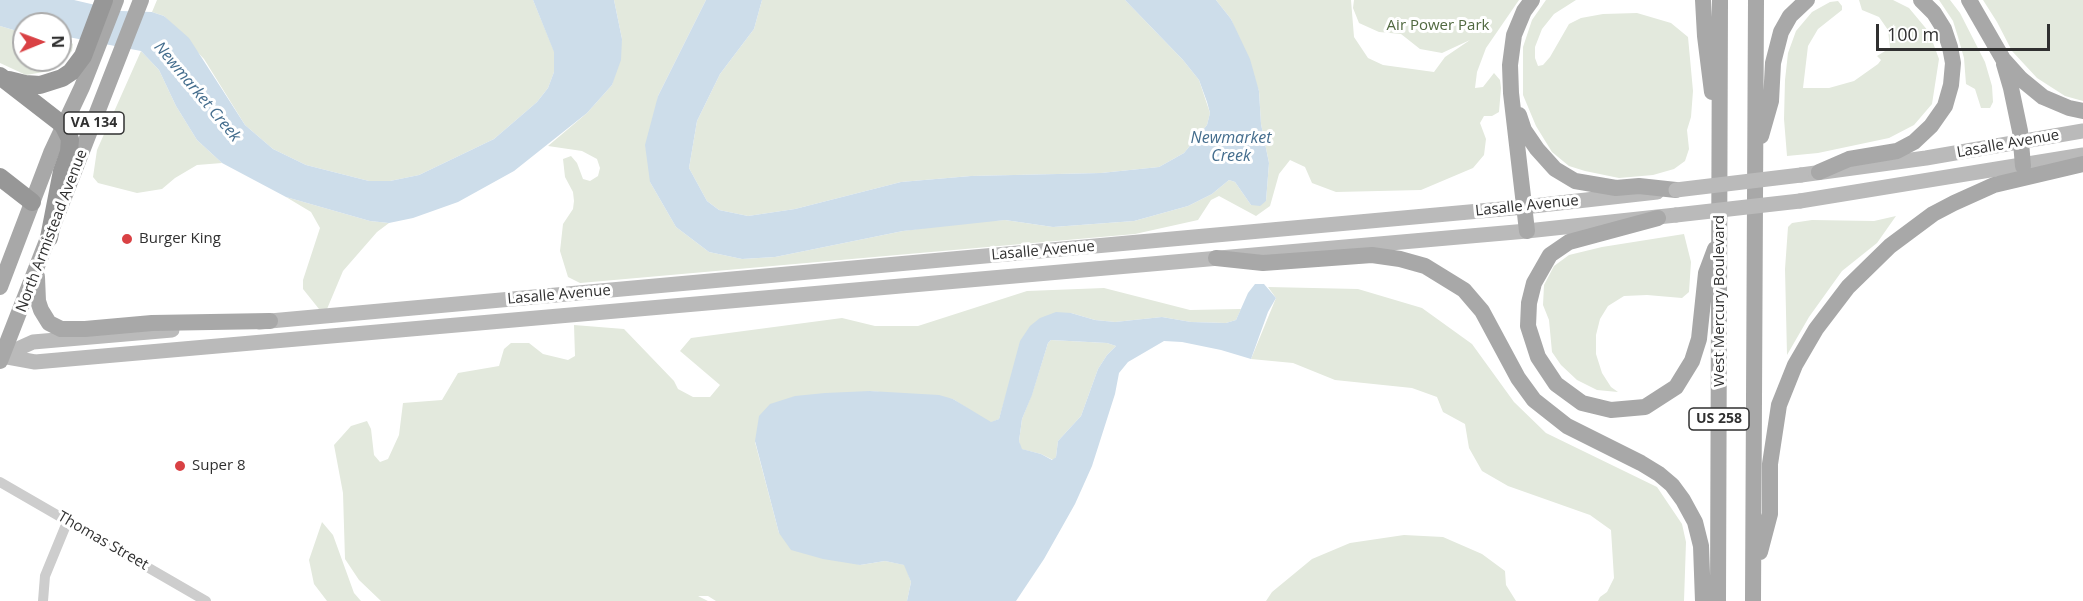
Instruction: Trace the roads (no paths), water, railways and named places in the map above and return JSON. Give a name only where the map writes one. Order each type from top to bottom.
[{"type":"highway","points":[[2,78],[25,84],[51,82],[71,72],[90,50],[104,0]]},
{"type":"highway","points":[[2,78],[63,125],[68,132],[70,146],[62,171],[49,238]]},
{"type":"highway","points":[[0,177],[32,202]]},
{"type":"main road","name":"North Armistead Avenue","points":[[0,287],[90,50],[116,0]]},
{"type":"main road","name":"North Armistead Avenue","points":[[1,358],[141,0]]},
{"type":"main road","points":[[1527,231],[1511,93],[1510,65],[1515,35],[1524,11],[1532,0]]},
{"type":"main road","points":[[1703,0],[1710,84],[1720,139]]},
{"type":"main road","name":"West Mercury Boulevard","points":[[1718,601],[1720,0]]},
{"type":"main road","name":"US 258","points":[[1753,601],[1756,0]]},
{"type":"main road","points":[[1755,154],[1772,101],[1773,63],[1781,32],[1790,16],[1807,0]]},
{"type":"main road","points":[[1819,172],[1849,159],[1897,151],[1914,142],[1931,126],[1945,106],[1951,85],[1953,63],[1950,47],[1944,29],[1934,13],[1921,0]]},
{"type":"main road","points":[[1969,0],[2003,59],[2021,79],[2043,97],[2083,111]]},
{"type":"main road","points":[[2003,59],[2021,142],[2022,166]]},
{"type":"main road","points":[[1511,93],[1524,130],[1537,149],[1555,169],[1575,181],[1617,188],[1639,186],[1676,190]]},
{"type":"main road","name":"Lasalle Avenue","points":[[1,358],[33,342],[1524,207],[1801,175],[2083,131]]},
{"type":"main road","name":"Lasalle Avenue","points":[[1,358],[35,362],[1527,231],[1800,201],[2083,155]]},
{"type":"main road","points":[[1753,576],[1770,514],[1770,464],[1779,405],[1795,364],[1816,329],[1848,287],[1890,246],[1933,214],[1954,203],[1994,185],[2083,164]]},
{"type":"main road","points":[[1658,218],[1569,242],[1550,255],[1534,283],[1529,303],[1528,326],[1538,357],[1556,384],[1582,403],[1611,410],[1645,407],[1676,387],[1692,361],[1699,339],[1706,273],[1719,236]]},
{"type":"main road","points":[[1216,258],[1263,263],[1372,255],[1425,266],[1464,290],[1482,311],[1518,378],[1534,400],[1567,426],[1622,453],[1659,474],[1672,485],[1695,522],[1701,546],[1703,601]]},
{"type":"main road","points":[[37,268],[38,301],[41,310],[49,323],[61,329],[152,323],[270,321]]},
{"type":"street","name":"Thomas Street","points":[[0,482],[206,601]]},
{"type":"street","points":[[43,601],[48,567],[68,520]]},
{"type":"water","name":"Newmarket Creek","points":[[0,0],[74,0],[121,11],[152,12],[164,16],[189,38],[245,125],[273,149],[306,165],[369,181],[390,181],[419,175],[494,139],[537,102],[548,88],[554,72],[554,52],[533,0],[614,0],[622,39],[621,60],[612,85],[587,113],[514,171],[458,202],[413,218],[389,223],[370,221],[286,197],[222,163],[197,140],[176,106],[159,70],[141,51],[72,38],[72,12],[12,12],[12,30],[0,26]]},
{"type":"water","name":"Newmarket Creek","points":[[706,0],[762,0],[754,29],[720,74],[697,121],[689,168],[707,201],[719,210],[748,216],[795,209],[901,182],[971,176],[1101,173],[1159,167],[1184,153],[1207,125],[1210,113],[1199,80],[1183,60],[1125,0],[1216,0],[1231,19],[1250,59],[1259,91],[1261,124],[1269,163],[1266,201],[1260,206],[1251,205],[1235,182],[1229,180],[1212,194],[1188,206],[1134,221],[1053,227],[1005,220],[903,231],[775,257],[742,259],[709,252],[676,227],[650,182],[645,145],[658,96]]},
{"type":"water","points":[[1255,284],[1264,284],[1276,298],[1268,312],[1251,359],[1221,350],[1182,342],[1164,341],[1128,362],[1119,373],[1115,394],[1092,466],[1075,504],[1044,559],[1016,601],[907,601],[911,582],[904,565],[885,561],[860,565],[823,559],[791,550],[779,533],[755,441],[759,416],[770,404],[795,396],[825,393],[870,391],[939,395],[953,399],[991,422],[999,419],[1020,341],[1030,326],[1040,318],[1056,312],[1115,322],[1162,317],[1191,322],[1226,323],[1236,320],[1248,293]],"holes":[[[1051,340],[1107,343],[1116,346],[1098,369],[1081,416],[1058,441],[1056,457],[1052,460],[1041,454],[1022,449],[1019,441],[1022,419],[1048,343]]]},
{"type":"place","name":"Burger King","points":[[127,239]]},
{"type":"place","name":"Super 8","points":[[180,466]]},
{"type":"park label","name":"Air Power Park","points":[[1438,26]]}]
